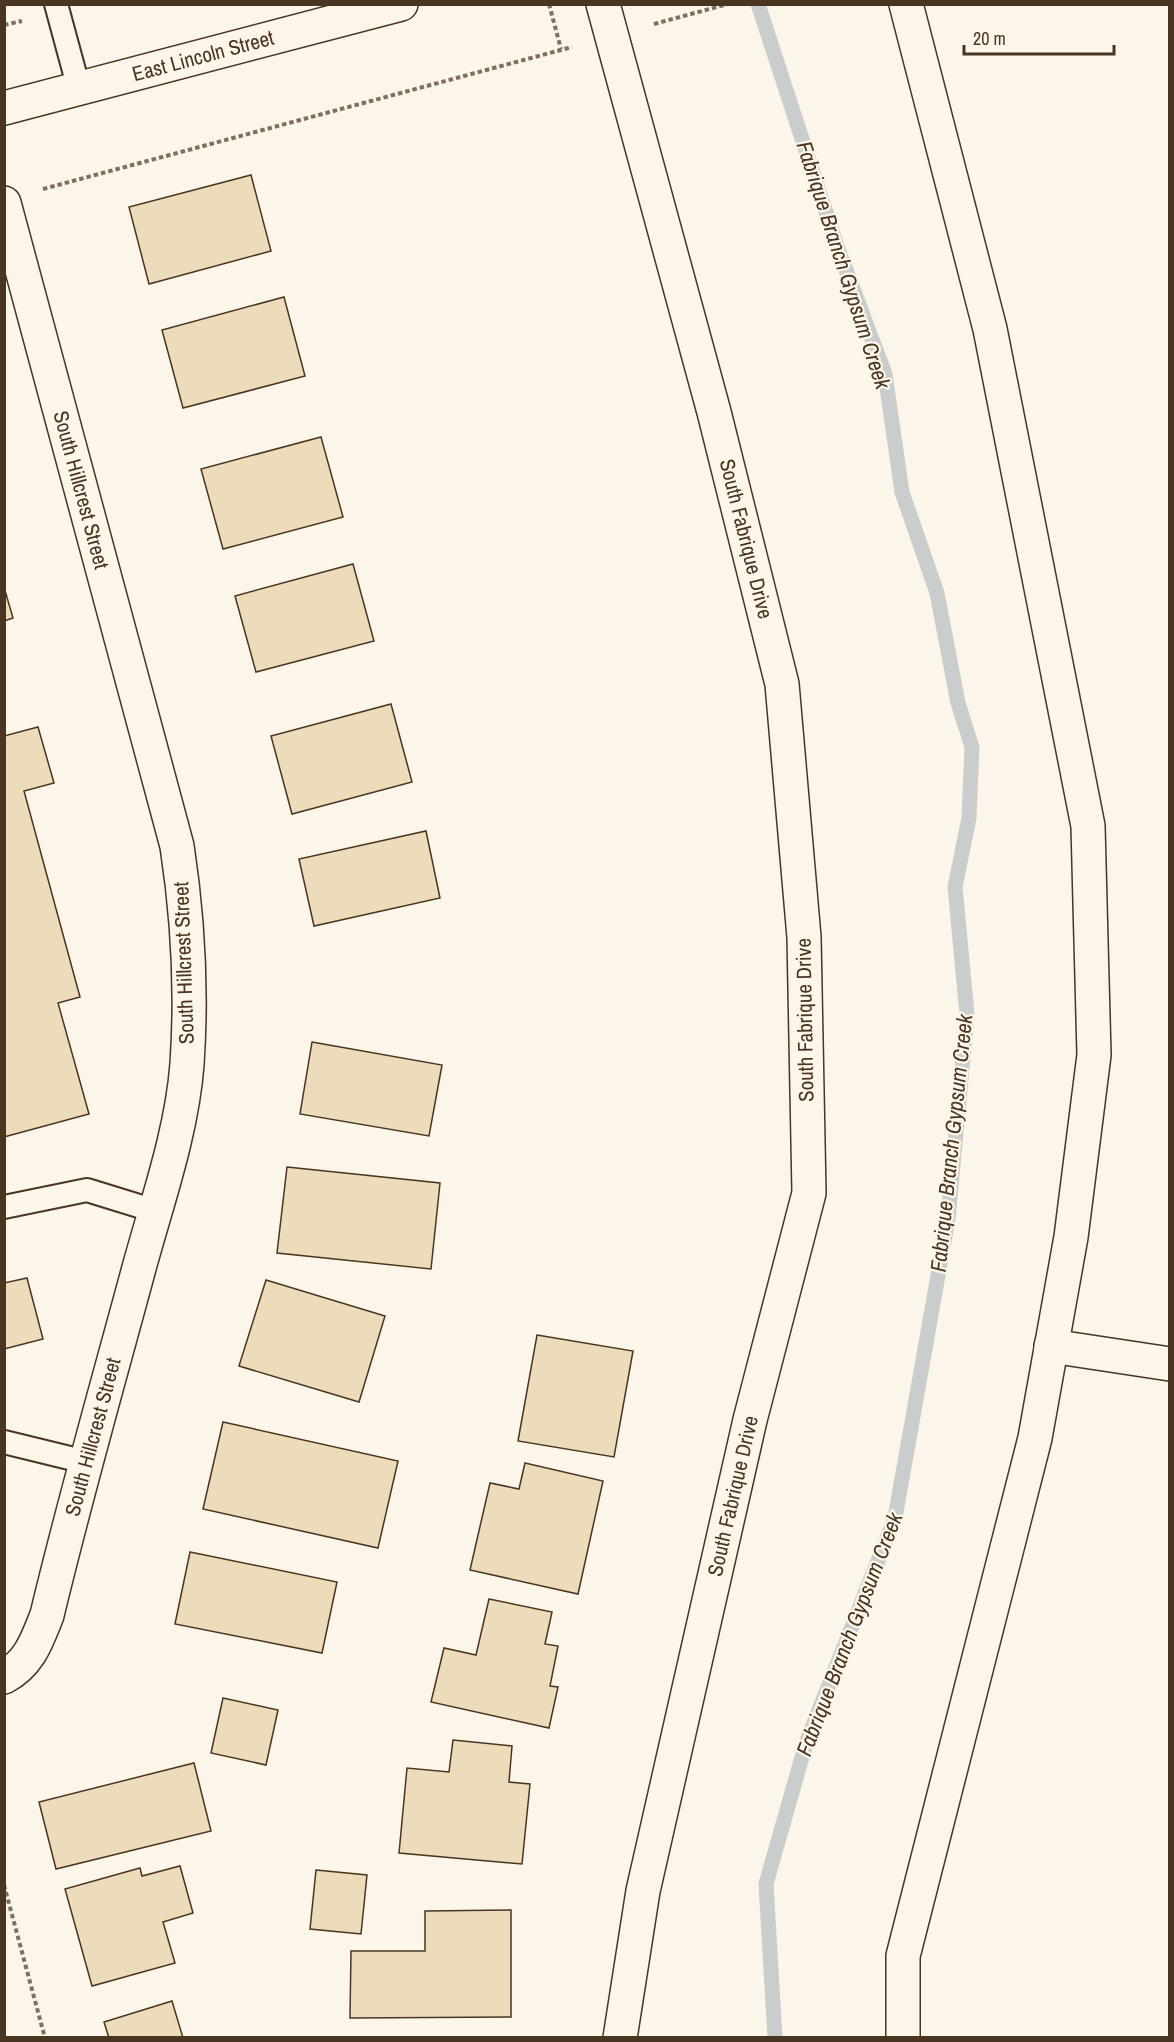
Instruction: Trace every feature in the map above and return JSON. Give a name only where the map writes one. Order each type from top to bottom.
[{"type":"street","name":"East Lincoln Street","points":[[4,108],[401,4]]},
{"type":"street","name":"South Fabrique Drive","points":[[603,4],[714,412],[782,684],[804,937],[809,1193],[750,1420],[643,1891],[620,2037]]},
{"type":"street","points":[[903,2037],[903,1956],[1035,1437],[1071,1237],[1094,1055],[1088,826],[990,329],[906,4]]},
{"type":"street","name":"South Hillcrest Street","points":[[4,203],[177,846],[185,900],[188,959],[187,1065],[178,1119],[155,1211],[86,1462],[47,1615],[33,1650],[22,1666],[4,1677]]},
{"type":"street","points":[[1051,1346],[1170,1364]]},
{"type":"lane","points":[[56,4],[79,89]]},
{"type":"lane","points":[[4,1207],[87,1190],[155,1211]]},
{"type":"lane","points":[[4,1442],[86,1462]]},
{"type":"path","points":[[549,4],[561,49]]},
{"type":"path","points":[[39,190],[729,4]]},
{"type":"path","points":[[4,1885],[45,2037]]},
{"type":"building","points":[[251,175],[271,251],[149,284],[129,207]]},
{"type":"building","points":[[284,297],[305,376],[183,408],[162,330]]},
{"type":"building","points":[[321,437],[343,517],[223,549],[201,469]]},
{"type":"building","points":[[353,564],[374,641],[256,672],[235,596]]},
{"type":"building","points":[[4,587],[13,618],[4,621]]},
{"type":"building","points":[[391,704],[412,782],[292,814],[271,736]]},
{"type":"building","points":[[38,727],[54,783],[24,791],[80,997],[58,1003],[89,1114],[4,1137],[4,736]]},
{"type":"building","points":[[426,831],[440,898],[314,926],[299,859]]},
{"type":"building","points":[[312,1042],[442,1065],[429,1136],[300,1114]]},
{"type":"building","points":[[287,1167],[440,1183],[431,1269],[277,1253]]},
{"type":"building","points":[[27,1278],[43,1339],[4,1349],[4,1283]]},
{"type":"building","points":[[266,1280],[385,1316],[359,1402],[239,1366]]},
{"type":"building","points":[[537,1335],[633,1351],[614,1457],[518,1441]]},
{"type":"building","points":[[223,1422],[398,1461],[378,1548],[203,1509]]},
{"type":"building","points":[[525,1463],[603,1481],[578,1594],[470,1570],[490,1483],[519,1489]]},
{"type":"building","points":[[190,1552],[337,1582],[322,1653],[175,1624]]},
{"type":"building","points":[[489,1599],[552,1612],[545,1644],[558,1646],[550,1686],[558,1687],[549,1728],[431,1702],[444,1648],[476,1655]]},
{"type":"building","points":[[223,1698],[278,1710],[266,1765],[211,1753]]},
{"type":"building","points":[[453,1740],[512,1746],[509,1782],[530,1784],[522,1864],[399,1853],[407,1768],[449,1772]]},
{"type":"building","points":[[194,1763],[211,1831],[56,1869],[39,1802]]},
{"type":"building","points":[[180,1866],[193,1913],[163,1922],[175,1963],[92,1986],[65,1889],[140,1868],[142,1876]]},
{"type":"building","points":[[316,1870],[367,1875],[361,1934],[310,1929]]},
{"type":"building","points":[[511,1910],[511,2017],[350,2018],[351,1951],[425,1951],[425,1911]]},
{"type":"building","points":[[172,2001],[183,2038],[109,2038],[104,2022]]},
{"type":"waterway","name":"Fabrique Branch Gypsum Creek","points":[[758,4],[837,246],[885,374],[902,492],[937,593],[958,703],[972,747],[969,818],[955,887],[967,1014],[948,1219],[895,1518],[806,1743],[766,1884],[775,2038]]}]
